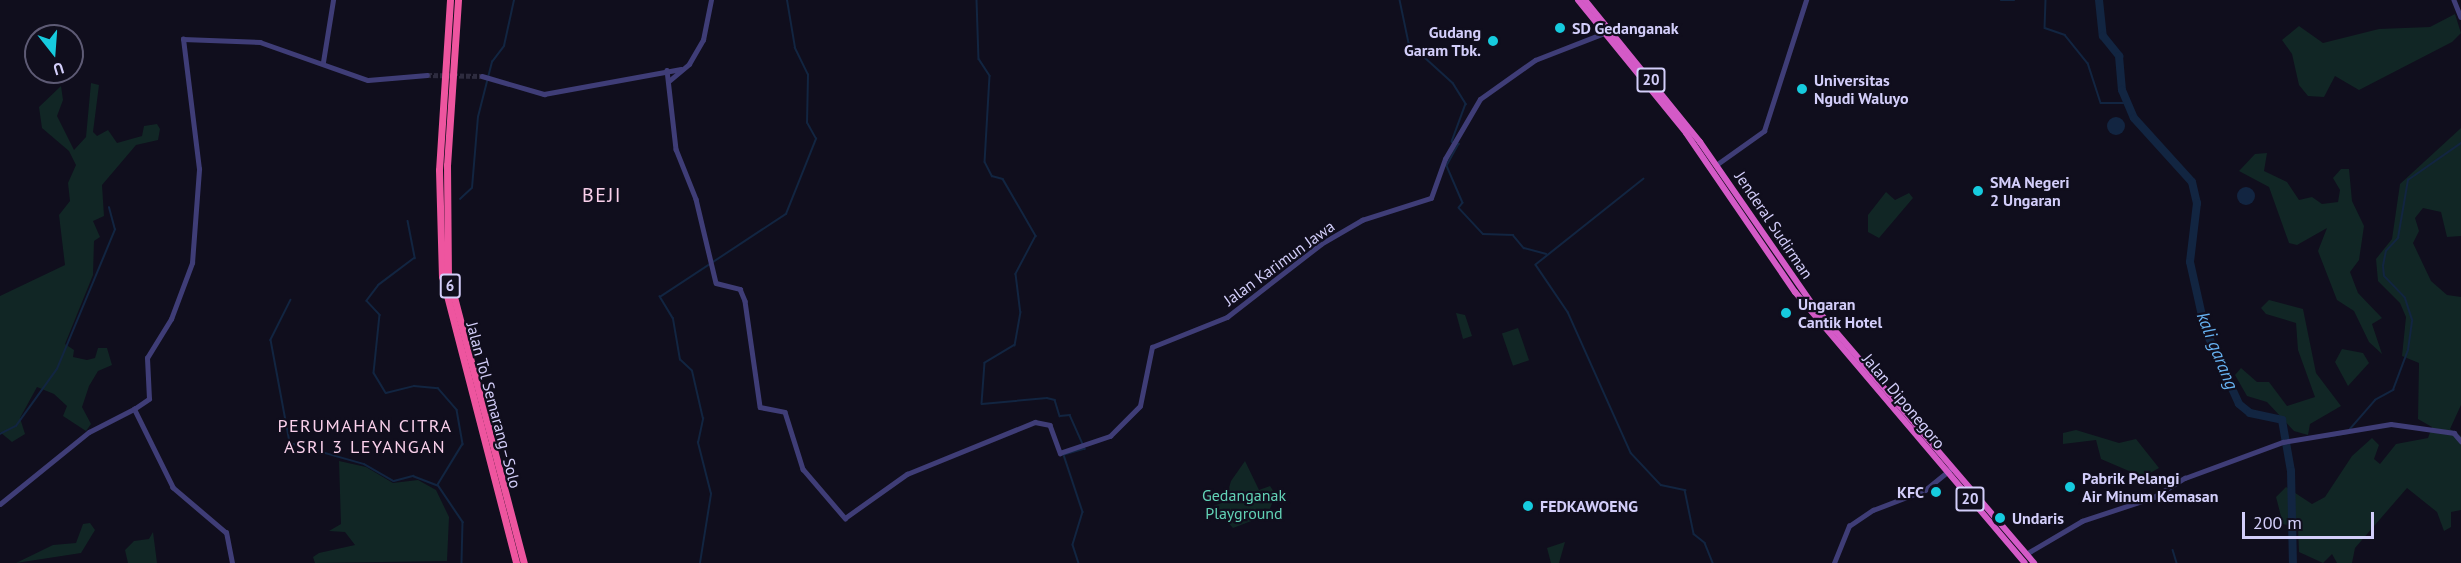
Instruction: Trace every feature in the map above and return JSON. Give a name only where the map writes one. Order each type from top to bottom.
[{"type":"highway","name":"Jalan Tol Semarang–Solo","points":[[450,0],[439,170],[442,276],[463,375],[516,563]]},
{"type":"highway","name":"Jalan Tol Semarang–Solo","points":[[459,0],[447,165],[448,274],[524,563]]},
{"type":"highway","name":"Jenderal Sudirman","points":[[1578,0],[1607,32],[1714,167],[1804,299],[1855,360]]},
{"type":"highway","name":"Jenderal Sudirman","points":[[1585,0],[1607,32],[1714,167]]},
{"type":"highway","name":"Jalan Diponegoro","points":[[1855,360],[1987,514],[2025,563]]},
{"type":"highway","name":"20","points":[[1987,514],[2017,542],[2034,563]]},
{"type":"street","points":[[323,62],[333,0]]},
{"type":"street","points":[[669,81],[681,69],[705,36],[711,0]]},
{"type":"street","points":[[1714,167],[1764,131],[1806,0]]},
{"type":"street","points":[[2454,0],[2461,17]]},
{"type":"street","name":"Jalan Karimun Jawa","points":[[669,81],[676,149],[696,199],[718,286],[743,293],[760,407],[785,412],[803,469],[841,518],[867,506],[907,474],[1035,422],[1050,424],[1060,453],[1103,440],[1133,415],[1144,396],[1152,347],[1227,317],[1321,244],[1362,220],[1431,198],[1445,159],[1480,99],[1535,60],[1607,32]]},
{"type":"street","points":[[0,504],[89,432],[149,399],[147,358],[171,319],[192,263],[199,169],[183,39],[260,42],[323,62],[368,80],[427,75]]},
{"type":"street","points":[[482,76],[497,77],[544,94],[681,69]]},
{"type":"street","points":[[667,70],[669,81]]},
{"type":"street","points":[[134,409],[175,490],[225,532],[232,563]]},
{"type":"street","points":[[2026,554],[2073,525],[2283,442],[2401,425],[2454,433],[2461,441]]},
{"type":"street","points":[[1834,562],[1849,526],[1873,510],[1925,490],[1950,471]]},
{"type":"green space","points":[[2455,14],[2461,33],[2452,42],[2359,90],[2335,76],[2324,97],[2308,96],[2299,85],[2292,54],[2282,40],[2299,26],[2323,43],[2379,29],[2430,27]]},
{"type":"green space","points":[[91,83],[99,85],[93,132],[97,136],[108,130],[117,143],[142,136],[144,126],[157,124],[160,129],[158,140],[136,145],[102,185],[104,216],[93,221],[100,237],[94,241],[93,275],[65,344],[74,350],[73,357],[87,360],[95,358],[98,348],[107,348],[112,365],[98,371],[89,386],[82,407],[91,424],[86,431],[63,416],[67,406],[54,394],[37,387],[20,418],[25,434],[12,442],[0,432],[0,296],[65,265],[59,215],[70,201],[68,183],[76,165],[69,151],[42,128],[39,107],[61,86],[63,100],[57,116],[74,150],[86,137]]},
{"type":"green space","points":[[2461,128],[2461,236],[2447,237],[2441,212],[2423,208],[2415,218],[2419,231],[2413,243],[2431,281],[2447,295],[2461,297],[2461,405],[2450,429],[2461,436],[2461,510],[2451,512],[2451,527],[2444,531],[2437,512],[2407,488],[2355,548],[2352,563],[2337,563],[2332,554],[2323,563],[2299,552],[2298,528],[2283,524],[2276,497],[2286,487],[2312,504],[2325,497],[2352,456],[2372,438],[2379,445],[2374,459],[2380,464],[2396,444],[2428,438],[2432,427],[2418,419],[2419,363],[2402,356],[2406,317],[2400,303],[2378,281],[2376,259],[2392,239],[2400,184]]},
{"type":"green space","points":[[2267,153],[2264,171],[2287,182],[2299,200],[2312,197],[2322,204],[2338,202],[2340,190],[2333,178],[2341,169],[2349,169],[2352,201],[2364,226],[2359,260],[2350,272],[2358,293],[2382,318],[2372,324],[2382,354],[2369,342],[2354,311],[2337,300],[2318,251],[2327,228],[2297,245],[2289,243],[2269,187],[2239,171],[2255,154]]},
{"type":"green space","points":[[1886,192],[1895,200],[1909,193],[1913,198],[1879,238],[1868,232],[1868,215]]},
{"type":"green space","points":[[2269,300],[2303,309],[2316,373],[2341,406],[2310,424],[2308,435],[2294,431],[2267,402],[2247,396],[2235,375],[2241,368],[2257,382],[2269,382],[2287,406],[2315,397],[2298,350],[2296,323],[2266,314],[2261,308]]},
{"type":"green space","points":[[1456,313],[1465,315],[1472,336],[1463,339]]},
{"type":"green space","points":[[1518,328],[1529,360],[1513,366],[1502,334]]},
{"type":"green space","points":[[2342,349],[2363,353],[2369,363],[2348,386],[2335,362]]},
{"type":"green space","points":[[2076,430],[2119,443],[2136,439],[2159,468],[2143,477],[2101,459],[2096,440],[2063,444],[2063,433]]},
{"type":"green space","points":[[339,461],[366,467],[393,483],[418,480],[436,490],[449,517],[447,561],[315,563],[313,557],[319,553],[355,545],[345,532],[329,531],[341,524]]},
{"type":"green space","name":"Gedanganak Playground","points":[[1245,461],[1259,490],[1270,486],[1276,495],[1267,515],[1233,528],[1213,506],[1225,502],[1231,481]]},
{"type":"green space","points":[[90,523],[95,530],[81,553],[16,563],[53,545],[76,543],[83,524]]},
{"type":"green space","points":[[153,532],[157,563],[128,563],[125,550],[134,541],[149,539]]},
{"type":"green space","points":[[1565,542],[1559,563],[1551,563],[1547,548]]},
{"type":"water","points":[[2116,117],[2122,120],[2125,126],[2122,132],[2116,135],[2110,132],[2107,126],[2110,120]]},
{"type":"water","points":[[2246,187],[2252,190],[2255,196],[2252,202],[2246,205],[2240,202],[2237,196],[2240,190]]},
{"type":"waterway","points":[[460,199],[472,188],[478,117],[492,62],[504,46],[514,0]]},
{"type":"waterway","points":[[700,563],[711,494],[698,443],[703,419],[692,371],[680,360],[673,319],[660,297],[786,214],[816,139],[807,123],[808,75],[795,48],[787,0]]},
{"type":"waterway","points":[[977,0],[979,59],[990,76],[985,162],[992,176],[1003,179],[1036,236],[1016,274],[1021,312],[1015,345],[985,363],[982,404],[1047,398],[1055,400],[1060,416],[1070,415],[1085,449],[1064,455],[1083,512],[1073,545],[1079,563]]},
{"type":"waterway","points":[[1400,0],[1409,43],[1453,83],[1466,104],[1452,142],[1459,144],[1447,166],[1463,203],[1459,208],[1483,234],[1513,235],[1524,248],[1546,254]]},
{"type":"waterway","points":[[2001,0],[2014,0]]},
{"type":"waterway","points":[[2046,0],[2045,28],[2065,35],[2088,63],[2101,103],[2128,103]]},
{"type":"waterway","name":"kali garang","points":[[2099,0],[2103,36],[2119,56],[2122,90],[2134,118],[2192,182],[2197,203],[2190,262],[2205,329],[2239,404],[2250,413],[2282,420],[2291,471],[2293,563]]},
{"type":"waterway","points":[[2350,429],[2375,400],[2393,390],[2408,350],[2412,320],[2405,298],[2384,276],[2383,266],[2386,251],[2398,238],[2408,180],[2461,143]]},
{"type":"waterway","points":[[1644,179],[1536,265],[1568,312],[1631,453],[1661,485],[1685,490],[1694,534],[1705,543],[1713,563]]},
{"type":"waterway","points":[[0,434],[16,426],[57,369],[115,230],[109,208]]},
{"type":"waterway","points":[[408,221],[415,258],[379,285],[367,301],[380,315],[374,373],[386,393],[414,386],[438,388],[457,410],[463,444],[438,485],[463,522],[462,563]]},
{"type":"waterway","points":[[291,300],[271,340],[290,443],[364,464],[394,481],[413,476],[437,485]]},
{"type":"waterway","points":[[2325,437],[2348,433]]},
{"type":"waterway","points":[[2173,550],[2177,563]]},
{"type":"tunnel","points":[[427,75],[482,76]]},
{"type":"place","name":"SD Gedanganak","points":[[1560,28]]},
{"type":"place","name":"Gudang Garam Tbk.","points":[[1493,41]]},
{"type":"place","name":"Universitas Ngudi Waluyo","points":[[1802,89]]},
{"type":"place","name":"SMA Negeri 2 Ungaran","points":[[1978,191]]},
{"type":"place","name":"Ungaran Cantik Hotel","points":[[1786,313]]},
{"type":"place","name":"Pabrik Pelangi Air Minum Kemasan","points":[[2070,487]]},
{"type":"place","name":"KFC","points":[[1936,492]]},
{"type":"place","name":"FEDKAWOENG","points":[[1528,506]]},
{"type":"place","name":"Undaris","points":[[2000,518]]},
{"type":"district","name":"BEJI","points":[[602,195]]},
{"type":"district","name":"PERUMAHAN CITRA ASRI 3 LEYANGAN","points":[[365,437]]}]
